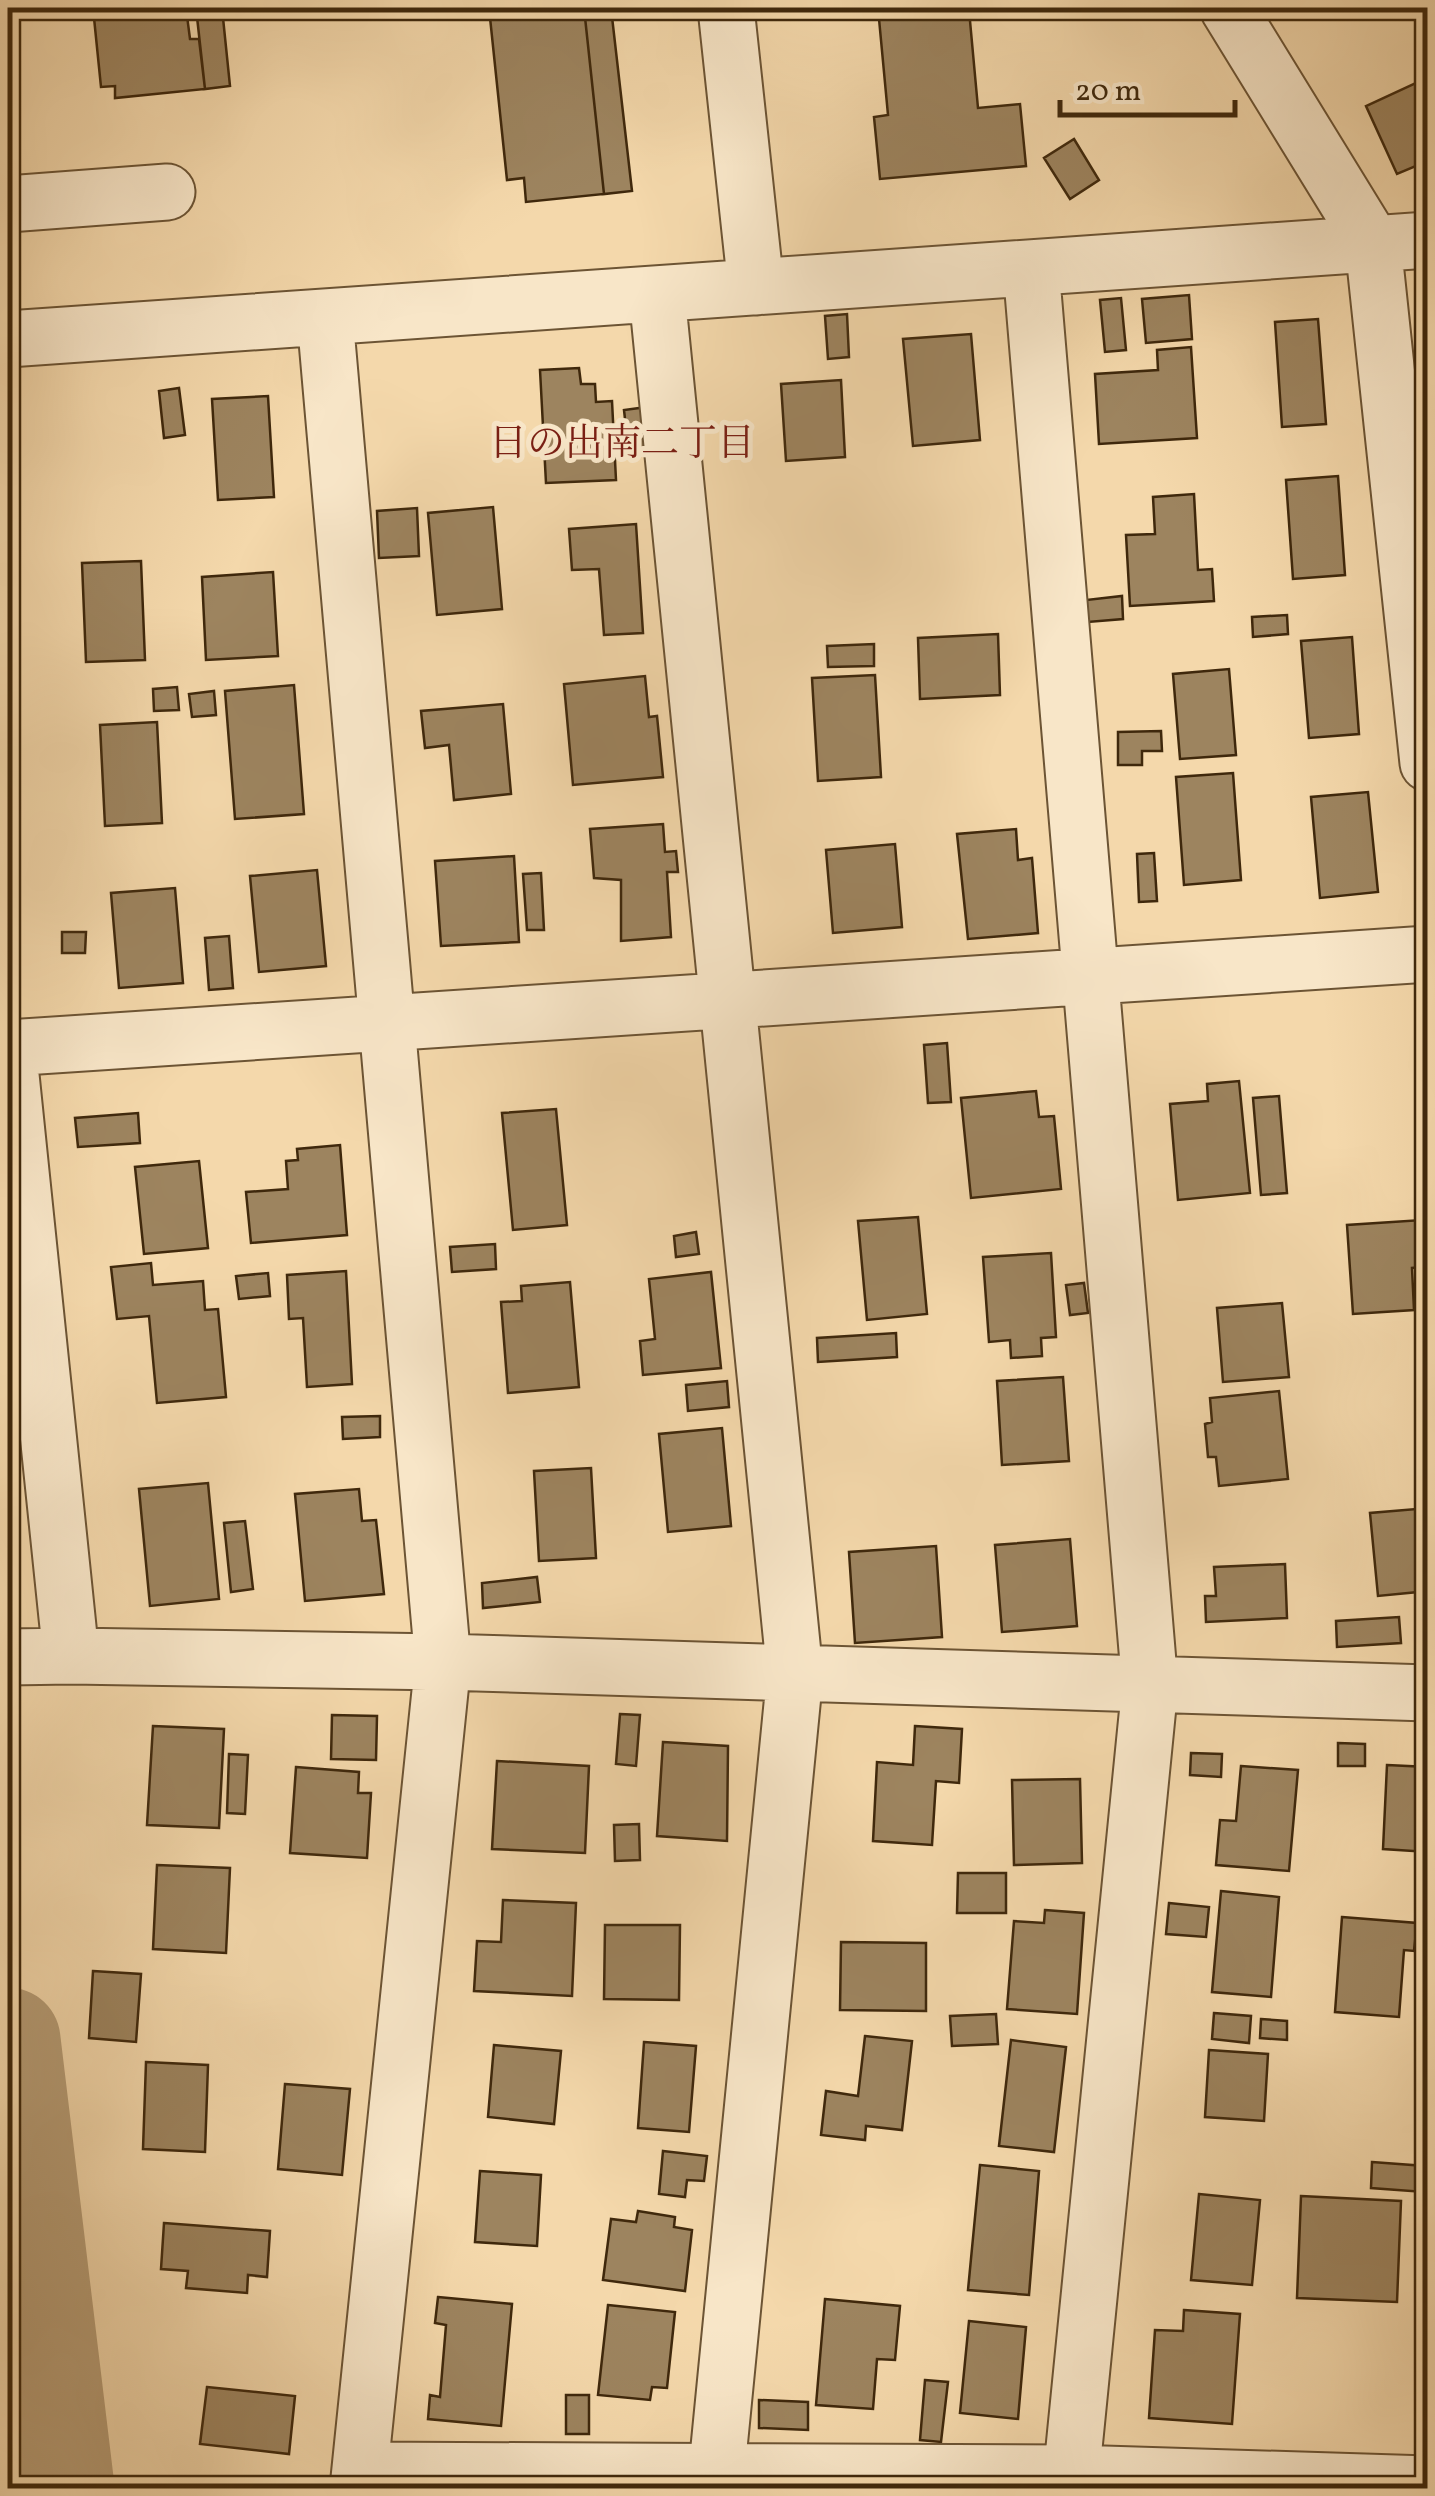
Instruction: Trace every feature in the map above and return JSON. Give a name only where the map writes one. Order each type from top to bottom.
[{"type":"street","points":[[726,8],[756,287]]},
{"type":"street","points":[[1228,8],[1373,244],[1428,762]]},
{"type":"street","points":[[8,204],[166,192]]},
{"type":"street","points":[[8,339],[1428,240]]},
{"type":"street","points":[[1031,268],[1150,1686],[1071,2481]]},
{"type":"street","points":[[658,295],[794,1674],[716,2479]]},
{"type":"street","points":[[325,318],[444,1662],[359,2479],[1428,2484]]},
{"type":"street","points":[[72,1656],[8,1047],[1428,954]]},
{"type":"street","points":[[8,1657],[444,1662],[1428,1693]]},
{"type":"building","points":[[93,8],[186,8],[190,39],[199,39],[205,89],[115,98],[115,86],[101,87]]},
{"type":"building","points":[[196,8],[222,8],[230,86],[205,89]]},
{"type":"building","points":[[489,8],[584,8],[604,194],[526,202],[524,178],[507,180]]},
{"type":"building","points":[[584,8],[611,8],[632,191],[604,194]]},
{"type":"building","points":[[878,8],[969,10],[978,108],[1020,104],[1026,166],[880,179],[874,117],[888,115]]},
{"type":"building","points":[[1428,54],[1428,161],[1397,174],[1366,106],[1427,78],[1418,58]]},
{"type":"building","points":[[1074,139],[1099,180],[1070,199],[1044,158]]},
{"type":"building","points":[[1189,295],[1192,339],[1146,343],[1142,299]]},
{"type":"building","points":[[1121,298],[1126,350],[1105,352],[1100,300]]},
{"type":"building","points":[[847,314],[849,357],[828,359],[825,316]]},
{"type":"building","points":[[1318,319],[1326,424],[1282,427],[1275,322]]},
{"type":"building","points":[[971,334],[980,440],[913,446],[903,339]]},
{"type":"building","points":[[1191,347],[1197,438],[1099,444],[1095,374],[1158,370],[1157,350]]},
{"type":"building","points":[[579,368],[581,384],[595,384],[596,402],[612,401],[616,480],[546,483],[540,370]]},
{"type":"building","points":[[841,380],[845,457],[786,461],[781,384]]},
{"type":"building","points":[[179,388],[185,435],[164,438],[159,391]]},
{"type":"building","points":[[268,396],[274,497],[218,500],[212,399]]},
{"type":"building","points":[[647,407],[652,453],[629,455],[624,410]]},
{"type":"building","points":[[1338,476],[1345,575],[1293,579],[1286,480]]},
{"type":"building","points":[[1194,494],[1198,570],[1212,569],[1214,601],[1130,606],[1126,535],[1155,534],[1153,497]]},
{"type":"building","points":[[493,507],[502,609],[437,615],[428,513]]},
{"type":"building","points":[[417,508],[419,556],[379,558],[377,511]]},
{"type":"building","points":[[636,524],[643,633],[604,635],[599,569],[572,570],[569,529]]},
{"type":"building","points":[[141,561],[145,660],[86,662],[82,563]]},
{"type":"building","points":[[273,572],[278,656],[206,660],[202,577]]},
{"type":"building","points":[[1122,596],[1123,619],[1088,622],[1086,600]]},
{"type":"building","points":[[1287,615],[1288,634],[1253,637],[1252,617]]},
{"type":"building","points":[[998,634],[1000,695],[920,699],[918,638]]},
{"type":"building","points":[[1352,637],[1359,734],[1309,738],[1301,641]]},
{"type":"building","points":[[874,644],[874,666],[828,667],[827,646]]},
{"type":"building","points":[[1229,669],[1236,755],[1180,759],[1173,674]]},
{"type":"building","points":[[875,675],[881,777],[818,781],[812,678]]},
{"type":"building","points":[[645,676],[649,717],[657,716],[663,777],[573,785],[564,684]]},
{"type":"building","points":[[294,685],[304,814],[235,819],[225,691]]},
{"type":"building","points":[[177,687],[179,710],[154,711],[153,689]]},
{"type":"building","points":[[214,691],[216,715],[192,717],[189,694]]},
{"type":"building","points":[[503,704],[511,794],[454,800],[449,745],[425,748],[421,711]]},
{"type":"building","points":[[157,722],[162,823],[105,826],[100,725]]},
{"type":"building","points":[[1161,731],[1162,751],[1142,751],[1142,765],[1118,765],[1118,732]]},
{"type":"building","points":[[1233,773],[1241,880],[1184,885],[1176,777]]},
{"type":"building","points":[[1368,792],[1378,892],[1320,898],[1311,797]]},
{"type":"building","points":[[663,824],[665,852],[676,851],[678,872],[667,872],[671,937],[621,941],[621,880],[594,878],[590,829]]},
{"type":"building","points":[[1016,829],[1018,860],[1032,858],[1038,933],[968,939],[957,834]]},
{"type":"building","points":[[895,844],[902,927],[833,933],[826,850]]},
{"type":"building","points":[[1154,853],[1157,901],[1139,902],[1137,854]]},
{"type":"building","points":[[514,856],[519,942],[441,946],[435,861]]},
{"type":"building","points":[[317,870],[326,966],[259,972],[250,876]]},
{"type":"building","points":[[541,873],[544,930],[527,930],[523,874]]},
{"type":"building","points":[[175,888],[183,983],[119,988],[111,893]]},
{"type":"building","points":[[62,932],[86,932],[85,953],[62,953]]},
{"type":"building","points":[[229,936],[233,988],[209,990],[205,938]]},
{"type":"building","points":[[947,1043],[951,1102],[928,1103],[924,1045]]},
{"type":"building","points":[[1239,1081],[1250,1193],[1178,1200],[1170,1104],[1208,1101],[1207,1084]]},
{"type":"building","points":[[1036,1091],[1039,1117],[1054,1116],[1061,1189],[971,1198],[961,1098]]},
{"type":"building","points":[[1279,1096],[1287,1193],[1261,1195],[1253,1098]]},
{"type":"building","points":[[556,1109],[567,1225],[513,1230],[502,1113]]},
{"type":"building","points":[[138,1113],[140,1143],[78,1147],[75,1118]]},
{"type":"building","points":[[340,1145],[347,1235],[251,1243],[246,1192],[288,1189],[286,1161],[298,1160],[297,1149]]},
{"type":"building","points":[[199,1161],[208,1248],[144,1254],[135,1167]]},
{"type":"building","points":[[918,1217],[927,1314],[867,1320],[858,1221]]},
{"type":"building","points":[[1422,1220],[1425,1267],[1412,1268],[1414,1310],[1353,1314],[1347,1225]]},
{"type":"building","points":[[696,1232],[699,1254],[676,1257],[674,1236]]},
{"type":"building","points":[[495,1244],[496,1269],[452,1272],[450,1247]]},
{"type":"building","points":[[1051,1253],[1056,1337],[1041,1338],[1042,1356],[1011,1358],[1010,1340],[989,1342],[983,1257]]},
{"type":"building","points":[[151,1263],[153,1285],[203,1281],[205,1310],[218,1309],[226,1397],[157,1403],[149,1316],[117,1319],[111,1267]]},
{"type":"building","points":[[346,1271],[352,1384],[307,1387],[303,1318],[289,1319],[287,1275]]},
{"type":"building","points":[[711,1272],[721,1368],[643,1375],[640,1341],[655,1339],[649,1279]]},
{"type":"building","points":[[268,1273],[270,1296],[239,1299],[236,1276]]},
{"type":"building","points":[[570,1282],[579,1387],[508,1393],[501,1302],[522,1301],[521,1286]]},
{"type":"building","points":[[1084,1283],[1088,1313],[1070,1315],[1066,1285]]},
{"type":"building","points":[[1282,1303],[1289,1377],[1223,1382],[1217,1308]]},
{"type":"building","points":[[896,1333],[897,1357],[818,1362],[817,1338]]},
{"type":"building","points":[[1063,1377],[1069,1461],[1002,1465],[997,1381]]},
{"type":"building","points":[[727,1381],[729,1407],[688,1411],[686,1385]]},
{"type":"building","points":[[1279,1391],[1288,1479],[1219,1486],[1216,1457],[1208,1457],[1205,1424],[1212,1422],[1210,1398]]},
{"type":"building","points":[[380,1416],[380,1437],[343,1439],[342,1417]]},
{"type":"building","points":[[722,1428],[731,1526],[668,1532],[659,1434]]},
{"type":"building","points":[[591,1468],[596,1558],[539,1561],[534,1471]]},
{"type":"building","points":[[208,1483],[219,1599],[150,1606],[139,1489]]},
{"type":"building","points":[[359,1489],[362,1521],[376,1520],[384,1594],[305,1601],[295,1494]]},
{"type":"building","points":[[1428,1508],[1428,1591],[1378,1596],[1370,1513]]},
{"type":"building","points":[[245,1521],[253,1589],[231,1592],[224,1523]]},
{"type":"building","points":[[1070,1539],[1077,1626],[1002,1632],[995,1545]]},
{"type":"building","points":[[936,1546],[942,1637],[855,1643],[849,1552]]},
{"type":"building","points":[[1285,1564],[1287,1618],[1206,1622],[1205,1596],[1216,1596],[1214,1567]]},
{"type":"building","points":[[537,1577],[540,1602],[483,1608],[482,1583]]},
{"type":"building","points":[[1399,1617],[1401,1643],[1337,1647],[1336,1621]]},
{"type":"building","points":[[620,1714],[640,1715],[636,1766],[616,1764]]},
{"type":"building","points":[[332,1715],[377,1716],[376,1760],[331,1759]]},
{"type":"building","points":[[153,1726],[224,1729],[219,1828],[147,1825]]},
{"type":"building","points":[[915,1726],[962,1729],[959,1783],[936,1781],[932,1845],[873,1841],[877,1762],[913,1765]]},
{"type":"building","points":[[663,1742],[728,1746],[727,1841],[657,1836]]},
{"type":"building","points":[[1338,1743],[1365,1744],[1365,1766],[1338,1766]]},
{"type":"building","points":[[1191,1753],[1222,1754],[1221,1777],[1190,1775]]},
{"type":"building","points":[[229,1754],[248,1755],[245,1814],[227,1813]]},
{"type":"building","points":[[497,1761],[589,1766],[585,1853],[492,1849]]},
{"type":"building","points":[[1387,1765],[1428,1767],[1428,1852],[1383,1849]]},
{"type":"building","points":[[1241,1766],[1298,1770],[1289,1871],[1216,1865],[1220,1820],[1236,1821]]},
{"type":"building","points":[[296,1767],[359,1772],[358,1793],[371,1793],[367,1858],[290,1853]]},
{"type":"building","points":[[1080,1779],[1082,1863],[1014,1865],[1012,1780]]},
{"type":"building","points":[[639,1824],[640,1860],[615,1861],[614,1825]]},
{"type":"building","points":[[157,1865],[230,1868],[226,1953],[153,1949]]},
{"type":"building","points":[[958,1873],[1006,1873],[1006,1913],[957,1913]]},
{"type":"building","points":[[1221,1891],[1279,1897],[1271,1997],[1212,1992]]},
{"type":"building","points":[[503,1900],[576,1903],[572,1996],[474,1991],[477,1941],[501,1942]]},
{"type":"building","points":[[1169,1903],[1209,1907],[1206,1937],[1166,1934]]},
{"type":"building","points":[[1045,1910],[1084,1913],[1077,2014],[1007,2009],[1014,1921],[1044,1923]]},
{"type":"building","points":[[1342,1917],[1417,1923],[1414,1951],[1404,1950],[1399,2017],[1335,2012]]},
{"type":"building","points":[[605,1925],[680,1925],[679,2000],[604,1999]]},
{"type":"building","points":[[841,1942],[926,1943],[926,2011],[840,2010]]},
{"type":"building","points":[[93,1971],[141,1974],[136,2042],[89,2038]]},
{"type":"building","points":[[1214,2013],[1251,2016],[1249,2043],[1212,2039]]},
{"type":"building","points":[[996,2014],[998,2044],[952,2046],[950,2016]]},
{"type":"building","points":[[1261,2019],[1287,2021],[1287,2040],[1260,2038]]},
{"type":"building","points":[[865,2036],[912,2041],[902,2130],[866,2126],[865,2140],[821,2135],[826,2091],[858,2096]]},
{"type":"building","points":[[1011,2040],[1066,2047],[1054,2152],[999,2146]]},
{"type":"building","points":[[644,2042],[696,2046],[689,2132],[638,2128]]},
{"type":"building","points":[[494,2045],[561,2051],[554,2124],[488,2117]]},
{"type":"building","points":[[1209,2050],[1268,2054],[1264,2121],[1205,2117]]},
{"type":"building","points":[[146,2062],[208,2065],[205,2152],[143,2149]]},
{"type":"building","points":[[285,2084],[350,2089],[342,2175],[278,2169]]},
{"type":"building","points":[[663,2151],[707,2156],[704,2181],[687,2180],[685,2197],[659,2194]]},
{"type":"building","points":[[1372,2162],[1425,2166],[1424,2192],[1371,2188]]},
{"type":"building","points":[[980,2165],[1039,2171],[1029,2295],[968,2290]]},
{"type":"building","points":[[480,2171],[541,2175],[537,2246],[475,2242]]},
{"type":"building","points":[[1199,2194],[1260,2200],[1252,2285],[1191,2280]]},
{"type":"building","points":[[1301,2196],[1401,2201],[1397,2302],[1297,2298]]},
{"type":"building","points":[[638,2211],[675,2217],[674,2227],[692,2230],[685,2291],[603,2280],[611,2219],[636,2222]]},
{"type":"building","points":[[164,2223],[270,2231],[267,2277],[248,2275],[247,2293],[186,2288],[188,2271],[161,2269]]},
{"type":"building","points":[[438,2297],[512,2304],[501,2426],[428,2419],[430,2395],[440,2397],[446,2325],[435,2323]]},
{"type":"building","points":[[825,2299],[900,2306],[895,2360],[877,2359],[873,2409],[816,2405]]},
{"type":"building","points":[[608,2305],[675,2312],[667,2388],[652,2387],[650,2400],[598,2395]]},
{"type":"building","points":[[1184,2310],[1240,2314],[1232,2424],[1149,2418],[1155,2330],[1183,2331]]},
{"type":"building","points":[[969,2321],[1026,2327],[1018,2419],[960,2413]]},
{"type":"building","points":[[925,2380],[948,2382],[941,2442],[920,2440]]},
{"type":"building","points":[[207,2387],[295,2396],[289,2454],[200,2444]]},
{"type":"building","points":[[566,2395],[589,2395],[589,2434],[566,2434]]},
{"type":"building","points":[[759,2400],[808,2402],[808,2430],[759,2428]]},
{"type":"waterway","points":[[8,2040],[62,2488]]},
{"type":"district","name":"日の出南二丁目","points":[[622,442]]}]
